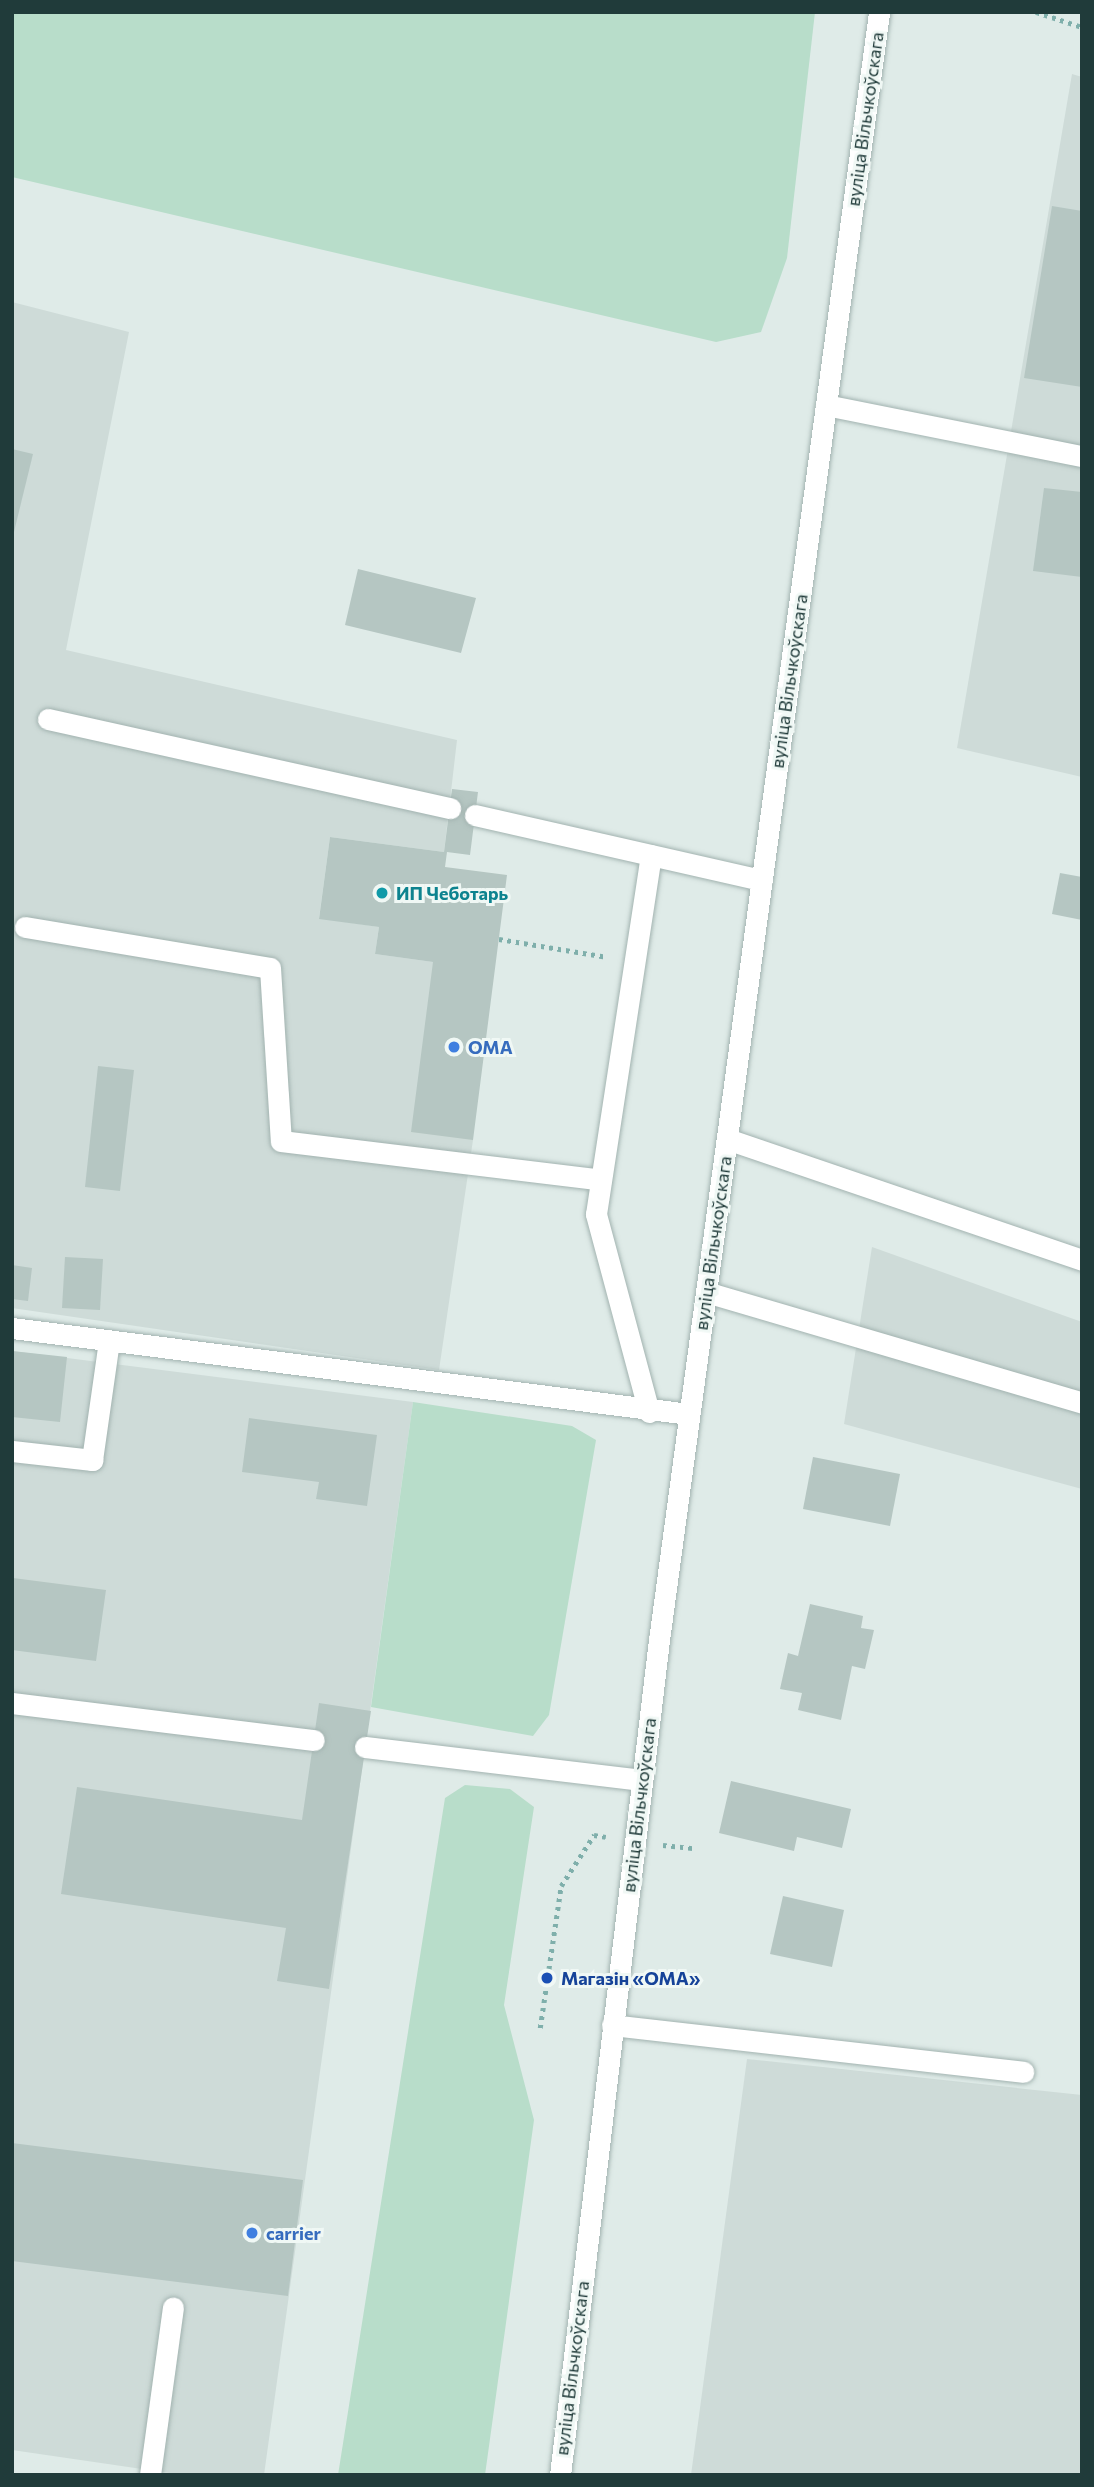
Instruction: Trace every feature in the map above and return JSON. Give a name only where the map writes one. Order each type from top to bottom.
[{"type":"main road","name":"вуліца Вільчкоўскага","points":[[559,2475],[634,1841],[689,1414],[879,12]]},
{"type":"main road","points":[[826,405],[1082,456]]},
{"type":"main road","points":[[48,719],[450,808]]},
{"type":"main road","points":[[475,815],[762,880]]},
{"type":"main road","points":[[649,1412],[596,1214],[651,855]]},
{"type":"main road","points":[[25,927],[270,968],[281,1141],[601,1180]]},
{"type":"main road","points":[[727,1139],[1082,1260]]},
{"type":"main road","points":[[706,1292],[1082,1403]]},
{"type":"main road","points":[[12,1328],[649,1412],[689,1414]]},
{"type":"main road","points":[[12,1451],[92,1460],[109,1341]]},
{"type":"main road","points":[[12,1703],[314,1740]]},
{"type":"main road","points":[[365,1747],[642,1780]]},
{"type":"main road","points":[[612,2025],[1023,2072]]},
{"type":"main road","points":[[150,2475],[173,2308]]},
{"type":"path","points":[[1036,12],[1082,27]]},
{"type":"path","points":[[499,939],[635,961]]},
{"type":"path","points":[[540,2028],[561,1886],[594,1835],[693,1848]]},
{"type":"shaded area","points":[[1072,74],[1082,77],[1082,777],[957,748]]},
{"type":"shaded area","points":[[12,302],[129,332],[66,650],[457,740],[444,852],[330,837],[319,918],[379,927],[375,954],[433,962],[473,1140],[439,1370],[12,1308]]},
{"type":"shaded area","points":[[872,1247],[1082,1322],[1082,1489],[844,1424]]},
{"type":"shaded area","points":[[12,1351],[413,1402],[264,2475],[183,2475],[12,2450]]},
{"type":"shaded area","points":[[747,2059],[1082,2095],[1082,2475],[691,2475]]},
{"type":"green space","points":[[14,12],[815,12],[787,258],[761,332],[716,342],[12,177]]},
{"type":"green space","points":[[413,1402],[572,1426],[596,1440],[549,1715],[533,1736],[371,1707]]},
{"type":"green space","points":[[465,1785],[510,1789],[534,1807],[504,2005],[534,2120],[485,2475],[338,2475],[445,1798]]},
{"type":"building","points":[[1052,206],[1082,211],[1082,387],[1024,378]]},
{"type":"building","points":[[12,449],[33,454],[13,536],[12,536]]},
{"type":"building","points":[[1044,488],[1082,492],[1082,577],[1033,571]]},
{"type":"building","points":[[358,569],[476,598],[461,653],[345,625]]},
{"type":"building","points":[[452,789],[478,792],[470,855],[447,852],[445,867],[507,875],[473,1140],[411,1132],[433,962],[375,954],[379,927],[319,919],[330,837],[444,852]]},
{"type":"building","points":[[1060,873],[1082,877],[1082,920],[1052,914]]},
{"type":"building","points":[[98,1066],[134,1070],[120,1191],[85,1187]]},
{"type":"building","points":[[65,1257],[103,1259],[100,1310],[62,1308]]},
{"type":"building","points":[[12,1265],[32,1268],[28,1301],[12,1299]]},
{"type":"building","points":[[12,1351],[67,1357],[60,1422],[12,1417]]},
{"type":"building","points":[[249,1418],[377,1435],[367,1506],[316,1499],[319,1482],[242,1472]]},
{"type":"building","points":[[813,1457],[900,1474],[890,1526],[803,1509]]},
{"type":"building","points":[[13,1578],[106,1590],[96,1661],[12,1650]]},
{"type":"building","points":[[810,1604],[863,1616],[861,1628],[874,1630],[865,1669],[852,1666],[841,1720],[798,1710],[802,1693],[780,1689],[788,1653],[798,1656]]},
{"type":"building","points":[[319,1703],[371,1711],[329,1989],[277,1981],[286,1928],[61,1894],[77,1787],[302,1820]]},
{"type":"building","points":[[731,1781],[851,1809],[842,1848],[797,1837],[794,1851],[719,1833]]},
{"type":"building","points":[[783,1896],[844,1910],[832,1967],[770,1954]]},
{"type":"building","points":[[12,2143],[303,2180],[288,2296],[12,2261]]},
{"type":"place","name":"ИП Чеботарь","points":[[382,893]]},
{"type":"place","name":"ОМА","points":[[454,1047]]},
{"type":"place","name":"Магазін «ОМА»","points":[[547,1978]]},
{"type":"place","name":"carrier","points":[[252,2233]]}]
